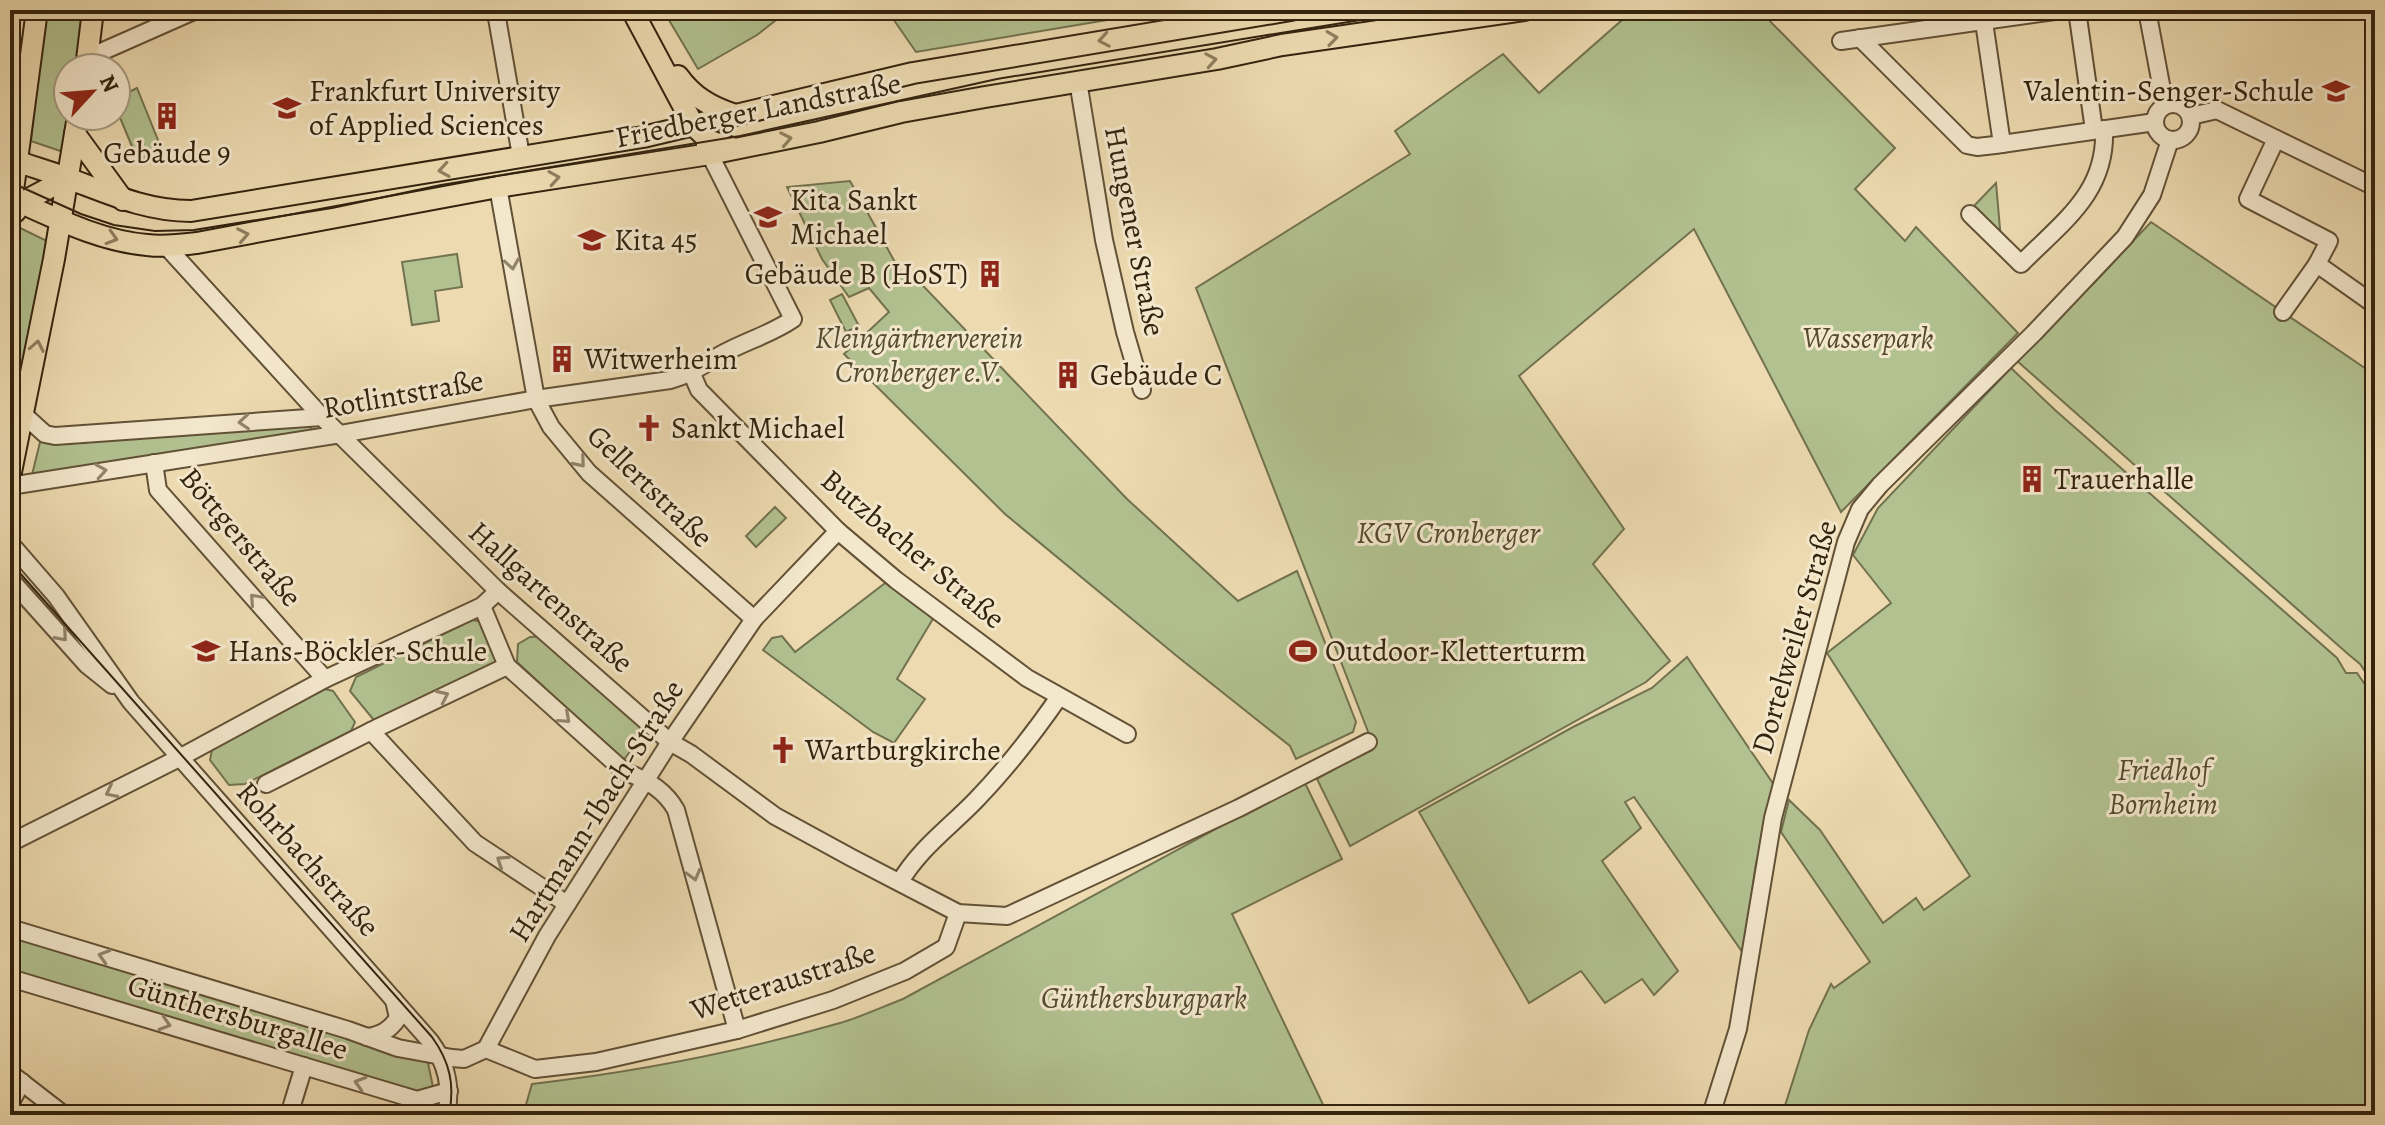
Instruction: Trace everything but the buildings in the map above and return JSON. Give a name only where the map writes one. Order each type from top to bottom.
[{"type":"main road","points":[[88,52],[93,10]]},
{"type":"main road","points":[[632,10],[692,94],[710,106],[735,115]]},
{"type":"main road","name":"Friedberger Landstraße","points":[[14,161],[63,171],[123,200],[157,209],[191,211],[643,137],[690,119],[735,115],[913,73],[1291,10]]},
{"type":"main road","points":[[1404,29],[1423,10]]},
{"type":"main road","name":"Friedberger Landstraße","points":[[13,201],[123,241],[166,246],[212,241],[498,187],[710,154],[901,112],[1217,59],[1282,45],[1404,29],[1437,15],[1524,10]]},
{"type":"main road","points":[[13,201],[14,161],[37,11]]},
{"type":"main road","points":[[647,34],[690,119],[710,141],[736,149]]},
{"type":"main road","points":[[10,477],[61,220],[63,171],[75,132]]},
{"type":"main road","points":[[81,132],[123,200]]},
{"type":"main road","points":[[13,201],[63,171]]},
{"type":"street","points":[[10,10],[37,11]]},
{"type":"street","points":[[101,52],[196,10]]},
{"type":"street","points":[[492,10],[497,18],[521,156]]},
{"type":"street","points":[[1841,41],[2062,10]]},
{"type":"street","points":[[1970,214],[2021,264],[2090,191],[2105,146],[2099,129],[2077,10]]},
{"type":"street","points":[[2147,10],[2162,90],[2168,104]]},
{"type":"street","points":[[1984,22],[2002,144]]},
{"type":"street","points":[[1860,38],[1967,145],[2002,144],[2155,122]]},
{"type":"street","name":"Hungener Straße","points":[[1078,81],[1104,240],[1142,390]]},
{"type":"street","points":[[2168,104],[2177,104],[2191,116],[2191,127],[2179,139],[2170,140],[2161,136],[2155,122],[2160,108],[2168,104]]},
{"type":"street","points":[[2191,116],[2217,110],[2375,187]]},
{"type":"street","points":[[690,119],[710,154]]},
{"type":"street","points":[[2276,139],[2248,199],[2329,241],[2317,264],[2283,312]]},
{"type":"street","name":"Dortelweiler Straße","points":[[1711,1115],[1738,1029],[1773,818],[1846,542],[1860,509],[1880,485],[2026,342],[2125,237],[2152,195],[2170,140]]},
{"type":"street","name":"Rotlintstraße","points":[[10,486],[692,374],[726,352],[793,319],[710,154]]},
{"type":"street","name":"Gellertstraße","points":[[498,187],[536,399],[551,427],[589,473],[754,619]]},
{"type":"street","name":"Hallgartenstraße","points":[[166,246],[322,417],[498,591],[670,742],[775,816],[958,913]]},
{"type":"street","points":[[2317,264],[2373,299]]},
{"type":"street","name":"Butzbacher Straße","points":[[692,374],[699,390],[838,531],[1027,678],[1127,734]]},
{"type":"street","name":"Rotlintstraße","points":[[18,429],[55,436],[322,417]]},
{"type":"street","name":"Böttgerstraße","points":[[154,463],[158,490],[325,679]]},
{"type":"street","name":"Hartmann-Ibach-Straße","points":[[486,1049],[567,904],[670,742],[754,619],[838,531]]},
{"type":"street","name":"Rohrbachstraße","points":[[10,543],[56,596],[131,702],[394,998],[441,1056]]},
{"type":"street","name":"Rohrbachstraße","points":[[10,579],[87,665],[131,702]]},
{"type":"street","points":[[10,843],[181,757],[325,679],[482,606],[498,591]]},
{"type":"street","name":"Hallgartenstraße","points":[[482,606],[507,666],[625,772],[645,779],[671,801],[737,1030]]},
{"type":"street","points":[[266,784],[507,666]]},
{"type":"street","points":[[900,882],[912,862],[973,803],[1023,747],[1059,697]]},
{"type":"street","points":[[371,731],[475,843],[567,904]]},
{"type":"street","points":[[958,913],[1007,916],[1239,808],[1368,742]]},
{"type":"street","name":"Wetteraustraße","points":[[486,1049],[535,1069],[596,1062],[737,1030],[833,1000],[905,971],[946,947],[958,913]]},
{"type":"street","name":"Günthersburgallee","points":[[10,928],[398,1048],[441,1056]]},
{"type":"street","name":"Günthersburgallee","points":[[10,978],[417,1100],[449,1091]]},
{"type":"street","name":"Günthersburgallee","points":[[365,1037],[376,1036],[390,1029],[398,1018],[394,998]]},
{"type":"street","points":[[446,1115],[449,1091],[441,1056],[464,1059],[486,1049]]},
{"type":"street","points":[[289,1115],[304,1066]]},
{"type":"street","points":[[10,1104],[16,1077],[64,1115]]},
{"type":"green space","points":[[45,10],[89,10],[84,52],[52,52],[52,132],[66,132],[63,152],[31,141]]},
{"type":"green space","points":[[663,10],[789,10],[757,35],[698,69]]},
{"type":"green space","points":[[887,10],[1167,10],[916,52]]},
{"type":"green space","name":"KGV Cronberger","points":[[1759,10],[1895,148],[1855,189],[1905,241],[1916,227],[2018,333],[1841,512],[1694,229],[1519,376],[1624,529],[1593,564],[1670,661],[1646,682],[1350,846],[1317,779],[1374,747],[1196,288],[1410,154],[1395,131],[1503,54],[1539,93],[1622,20],[1621,11]]},
{"type":"green space","points":[[137,88],[162,150],[138,161],[126,132],[132,132],[132,90]]},
{"type":"green space","name":"Kleingärtnerverein Cronberger e.V.","points":[[850,181],[901,273],[909,271],[1127,499],[1238,601],[1297,571],[1356,722],[1353,732],[1296,759],[1290,746],[1005,514],[844,354],[889,312],[869,288],[849,297],[822,259],[787,187]]},
{"type":"green space","points":[[1996,183],[2001,240],[1970,210]]},
{"type":"green space","points":[[2151,222],[2375,375],[2375,686],[2360,664],[2016,360]]},
{"type":"green space","points":[[12,224],[49,242],[10,431],[10,234]]},
{"type":"green space","points":[[457,254],[462,287],[435,291],[439,321],[412,325],[402,262]]},
{"type":"green space","points":[[842,294],[859,326],[846,332],[830,300]]},
{"type":"green space","name":"Friedhof Bornheim","points":[[2011,368],[2337,658],[2346,673],[2357,673],[2375,699],[2375,1092],[2365,1104],[2375,1096],[2375,1115],[1782,1115],[1809,1030],[1831,984],[1834,988],[1870,962],[1781,832],[1789,800],[1820,830],[1883,923],[1916,898],[1924,910],[1970,876],[1827,653],[1891,603],[1853,555],[1878,508]]},
{"type":"green space","points":[[310,426],[312,431],[31,479],[41,438],[55,442]]},
{"type":"green space","points":[[775,507],[786,518],[756,547],[746,536]]},
{"type":"green space","points":[[893,577],[937,612],[897,679],[925,699],[894,743],[873,732],[763,650],[772,638],[782,636],[795,652]]},
{"type":"green space","points":[[472,620],[484,622],[498,663],[385,720],[373,719],[350,691],[356,677]]},
{"type":"green space","points":[[547,636],[647,728],[623,761],[517,662],[518,644],[530,637]]},
{"type":"green space","points":[[1687,657],[1774,785],[1756,864],[1743,953],[1634,797],[1625,802],[1641,828],[1602,861],[1678,971],[1654,995],[1642,979],[1605,1003],[1581,971],[1529,1003],[1419,812],[1573,727],[1652,688]]},
{"type":"green space","points":[[325,689],[333,691],[355,722],[351,731],[245,784],[229,785],[210,760],[213,745]]},
{"type":"green space","name":"Günthersburgpark","points":[[1304,781],[1342,859],[1232,914],[1328,1115],[513,1115],[525,1108],[532,1084],[725,1052],[848,1021],[903,999]]},
{"type":"green space","points":[[10,934],[427,1058],[433,1087],[425,1093],[10,972]]},
{"type":"tram line","points":[[10,182],[81,214],[114,225],[155,231],[194,230],[332,208],[441,185],[740,136],[997,79],[1422,10]]},
{"type":"tram line","points":[[10,562],[432,1037],[450,1074],[449,1115]]},
{"type":"place","name":"Valentin-Senger-Schule","points":[[2336,91]]},
{"type":"place","name":"Frankfurt University of Applied Sciences","points":[[287,108]]},
{"type":"place","name":"Gebäude 9","points":[[167,116]]},
{"type":"place","name":"Kita Sankt Michael","points":[[768,217]]},
{"type":"place","name":"Kita 45","points":[[592,240]]},
{"type":"place","name":"Gebäude B (HoST)","points":[[990,274]]},
{"type":"place","name":"Witwerheim","points":[[562,359]]},
{"type":"place","name":"Gebäude C","points":[[1068,375]]},
{"type":"place","name":"Sankt Michael","points":[[649,428]]},
{"type":"place","name":"Trauerhalle","points":[[2032,479]]},
{"type":"place","name":"Hans-Böckler-Schule","points":[[206,651]]},
{"type":"place","name":"Outdoor-Kletterturm","points":[[1303,651]]},
{"type":"place","name":"Wartburgkirche","points":[[783,750]]},
{"type":"park label","name":"Wasserpark","points":[[1868,338]]}]
